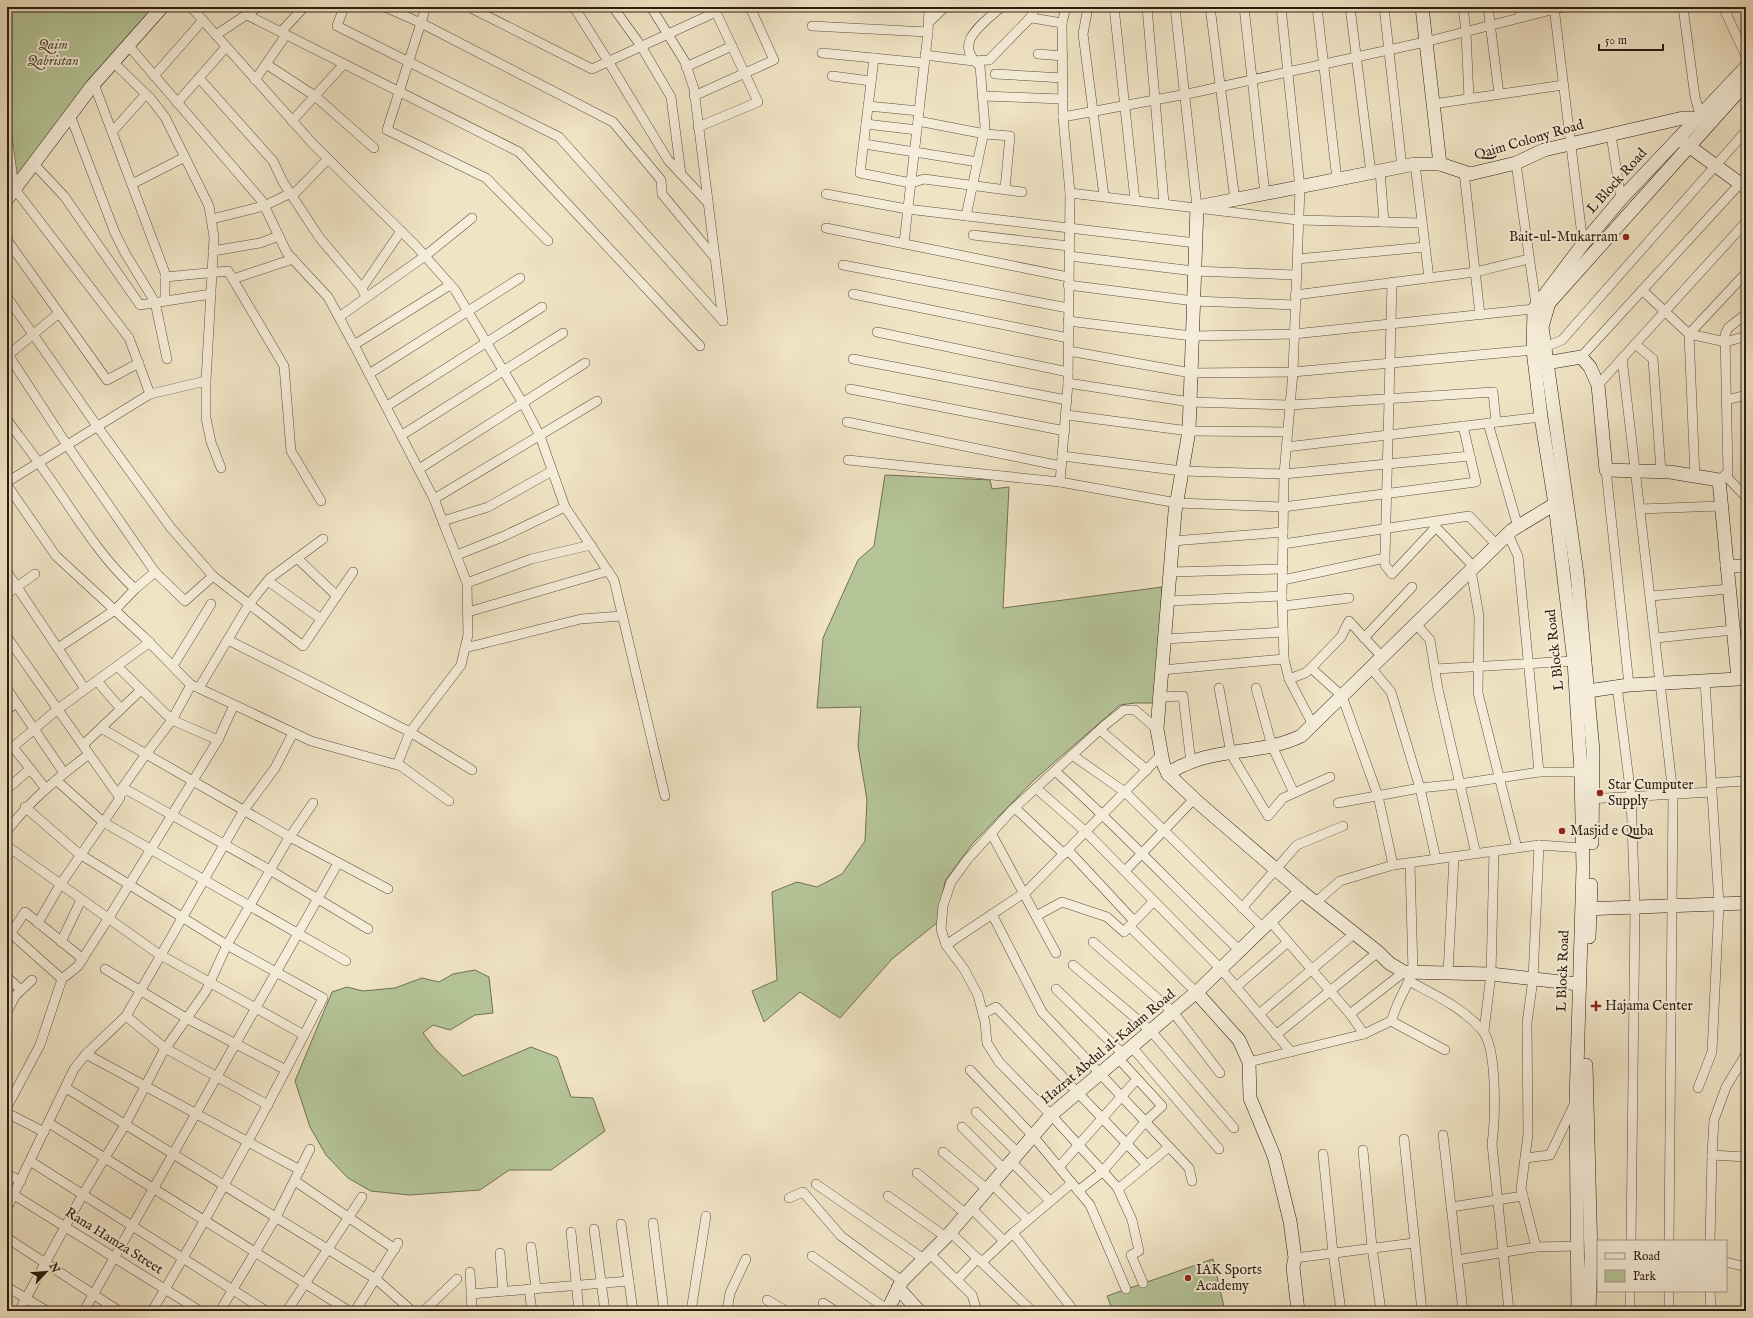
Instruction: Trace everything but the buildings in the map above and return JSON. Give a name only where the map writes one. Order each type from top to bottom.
[{"type":"street","points":[[11,194],[94,84],[162,7]]},
{"type":"street","points":[[191,7],[292,121],[328,159],[426,256],[450,285],[504,370],[523,402],[540,436],[565,507],[614,580],[665,796]]},
{"type":"street","points":[[216,35],[258,7]]},
{"type":"street","points":[[255,80],[284,34],[304,7]]},
{"type":"street","points":[[344,7],[338,26],[559,137],[723,321],[694,96],[686,67],[656,8]]},
{"type":"street","points":[[386,7],[421,23],[613,122],[661,180],[662,194],[715,258]]},
{"type":"street","points":[[426,7],[387,130],[486,178],[548,241]]},
{"type":"street","points":[[469,7],[592,69],[668,34],[715,10],[758,102],[698,128]]},
{"type":"street","points":[[574,7],[668,160],[708,203]]},
{"type":"street","points":[[613,7],[641,46],[671,98],[681,174]]},
{"type":"street","points":[[694,96],[774,60],[750,7]]},
{"type":"street","points":[[904,243],[928,32],[929,7]]},
{"type":"street","points":[[928,22],[945,7]]},
{"type":"street","points":[[966,216],[984,134],[980,66],[973,61],[967,44],[970,36],[1001,7]]},
{"type":"street","points":[[822,53],[874,58],[973,61],[989,60],[1029,19],[1035,7]]},
{"type":"street","points":[[1060,482],[1068,400],[1069,351],[1068,281],[1070,192],[1063,118],[1062,23],[1066,7]]},
{"type":"street","points":[[1088,7],[1083,34],[1104,196]]},
{"type":"street","points":[[1114,7],[1135,200]]},
{"type":"street","points":[[1147,7],[1164,203]]},
{"type":"street","points":[[1175,7],[1198,207],[1194,271],[1189,431],[1177,503],[1173,541],[1157,729],[1161,755],[1168,774],[1194,799],[1275,869],[1355,933],[1389,963],[1456,1006],[1484,1031]]},
{"type":"street","points":[[1210,7],[1235,200]]},
{"type":"street","points":[[1244,7],[1265,194]]},
{"type":"street","points":[[1281,7],[1300,188],[1293,372],[1284,474],[1282,580],[1284,659],[1289,679],[1314,725]]},
{"type":"street","points":[[1317,7],[1337,180]]},
{"type":"street","points":[[1350,7],[1356,56],[1384,222]]},
{"type":"street","points":[[1384,7],[1389,49],[1409,165],[1422,223],[1429,278]]},
{"type":"street","points":[[1422,7],[1440,164]]},
{"type":"street","points":[[1464,7],[1469,99]]},
{"type":"street","points":[[1488,7],[1499,94]]},
{"type":"street","points":[[1520,7],[1521,18]]},
{"type":"street","points":[[1683,7],[1695,97],[1703,117]]},
{"type":"street","points":[[1723,7],[1746,56]]},
{"type":"street","points":[[1063,118],[1221,87],[1324,63],[1425,42],[1557,8],[1563,84],[1583,244]]},
{"type":"street","points":[[247,15],[519,152],[700,346]]},
{"type":"street","points":[[1029,19],[1032,18],[1062,23]]},
{"type":"street","points":[[154,76],[203,20]]},
{"type":"street","points":[[812,26],[928,32]]},
{"type":"street","points":[[128,46],[264,206],[287,253],[322,289],[387,406],[434,499],[467,583],[468,635],[461,665],[410,732],[397,765]]},
{"type":"street","points":[[686,67],[732,46]]},
{"type":"street","points":[[177,102],[226,47]]},
{"type":"street","points":[[1038,54],[1063,56]]},
{"type":"street","points":[[874,58],[860,173],[911,184],[924,179],[1022,192]]},
{"type":"street","points":[[113,62],[146,94],[165,117],[209,206],[212,219],[213,251],[206,381],[206,418],[211,442],[221,468]]},
{"type":"street","points":[[266,64],[316,96],[374,148]]},
{"type":"street","points":[[292,121],[344,64]]},
{"type":"street","name":"L Block Road","points":[[1589,1311],[1576,1102],[1578,984],[1586,909],[1583,848],[1593,751],[1576,574],[1546,363],[1539,349],[1542,327],[1549,303],[1746,67]]},
{"type":"street","points":[[995,74],[1063,78]]},
{"type":"street","points":[[832,76],[871,81]]},
{"type":"street","points":[[199,78],[273,161],[291,194],[319,237],[362,288],[367,297]]},
{"type":"street","name":"L Block Road","points":[[1703,117],[1746,82]]},
{"type":"street","points":[[94,84],[165,273],[165,301]]},
{"type":"street","points":[[1433,104],[1563,84]]},
{"type":"street","points":[[112,132],[146,94]]},
{"type":"street","points":[[982,96],[1063,98]]},
{"type":"street","points":[[868,106],[919,116],[984,134],[1010,136],[1005,189]]},
{"type":"street","points":[[70,115],[115,233],[125,253],[155,302],[167,359]]},
{"type":"street","name":"Qaim Colony Road","points":[[1198,207],[1300,188],[1409,165],[1440,164],[1470,174],[1516,163],[1544,150],[1683,118],[1703,117]]},
{"type":"street","points":[[866,124],[917,130]]},
{"type":"street","points":[[1069,351],[1191,373],[1293,372],[1539,349],[1562,340],[1746,131]]},
{"type":"street","points":[[7,134],[11,194],[129,338],[150,394]]},
{"type":"street","points":[[1611,135],[1621,199]]},
{"type":"street","points":[[1546,363],[1581,357],[1642,290],[1744,183],[1715,165],[1683,142]]},
{"type":"street","name":"L Block Road","points":[[1578,1311],[1586,1255],[1589,1158],[1585,1090],[1587,799],[1581,772],[1574,661],[1555,504],[1541,417],[1539,349],[1535,307],[1583,244],[1621,199],[1683,142]]},
{"type":"street","points":[[864,144],[978,162]]},
{"type":"street","points":[[132,184],[185,157]]},
{"type":"street","points":[[212,219],[264,206],[291,194],[328,159]]},
{"type":"street","points":[[33,163],[64,196],[140,305],[211,294]]},
{"type":"street","points":[[1068,321],[1192,336],[1294,334],[1480,315],[1535,307],[1516,163]]},
{"type":"street","points":[[1464,172],[1480,315]]},
{"type":"street","points":[[1070,192],[1298,220],[1422,223]]},
{"type":"street","points":[[826,194],[907,209],[1196,243]]},
{"type":"street","points":[[338,316],[426,256],[472,218]]},
{"type":"street","points":[[1598,385],[1746,222]]},
{"type":"street","points":[[826,228],[904,243],[1068,281],[1194,301],[1295,305]]},
{"type":"street","points":[[362,288],[401,231]]},
{"type":"street","points":[[973,235],[1069,246]]},
{"type":"street","points":[[213,251],[260,243],[279,236]]},
{"type":"street","points":[[7,240],[107,380],[139,363]]},
{"type":"street","points":[[1297,259],[1425,248]]},
{"type":"street","points":[[1069,256],[1194,271],[1296,275]]},
{"type":"street","points":[[233,279],[293,259]]},
{"type":"street","points":[[1295,295],[1475,272],[1528,259]]},
{"type":"street","points":[[843,265],[1068,308]]},
{"type":"street","points":[[165,277],[212,274],[228,271],[284,366],[291,451],[321,501]]},
{"type":"street","points":[[1695,477],[1689,334],[1746,274]]},
{"type":"street","points":[[369,374],[520,278]]},
{"type":"street","points":[[1392,282],[1385,558],[1385,565],[1392,574],[1434,525]]},
{"type":"street","points":[[354,345],[450,285]]},
{"type":"street","points":[[1642,290],[1689,334],[1726,342],[1746,336]]},
{"type":"street","points":[[853,294],[1068,338]]},
{"type":"street","points":[[7,297],[97,426],[171,528],[213,576],[303,646],[353,572]]},
{"type":"street","points":[[387,406],[542,307]]},
{"type":"street","points":[[59,312],[7,355],[155,572],[185,601],[213,576]]},
{"type":"street","points":[[1588,691],[1661,683],[1742,679],[1733,630],[1721,506],[1722,478],[1728,473],[1725,335],[1728,328],[1746,314]]},
{"type":"street","points":[[877,332],[1068,372]]},
{"type":"street","points":[[402,435],[563,333]]},
{"type":"street","points":[[1635,344],[1653,359],[1661,472]]},
{"type":"street","points":[[1581,357],[1590,367],[1598,385],[1631,796],[1635,908],[1631,1240]]},
{"type":"street","points":[[853,358],[1068,400]]},
{"type":"street","points":[[1622,358],[1656,638],[1673,794],[1669,1240]]},
{"type":"street","points":[[419,469],[585,363]]},
{"type":"street","points":[[206,381],[150,394],[7,483],[56,556],[150,642],[195,686],[311,741],[397,765],[449,801]]},
{"type":"street","points":[[1068,383],[1190,402],[1290,405],[1493,392],[1492,423],[1518,556],[1539,772]]},
{"type":"street","points":[[850,389],[1065,431]]},
{"type":"street","points":[[1727,400],[1746,395]]},
{"type":"street","points":[[434,499],[598,401]]},
{"type":"street","points":[[1066,415],[1189,431],[1287,432]]},
{"type":"street","points":[[1286,447],[1541,417]]},
{"type":"street","points":[[7,420],[39,462],[88,537],[115,571],[135,589]]},
{"type":"street","points":[[847,422],[1061,461],[1182,471],[1284,474],[1470,456]]},
{"type":"street","points":[[848,460],[1060,482],[1177,503],[1283,507],[1476,482],[1463,426]]},
{"type":"street","points":[[1606,470],[1661,472],[1695,477],[1722,478],[1746,497]]},
{"type":"street","points":[[443,522],[488,507],[552,471]]},
{"type":"street","points":[[1168,774],[1184,764],[1285,744],[1301,736],[1513,530],[1555,504]]},
{"type":"street","points":[[1640,509],[1721,506]]},
{"type":"street","points":[[456,555],[502,537],[565,507]]},
{"type":"street","points":[[1283,544],[1386,529],[1434,525],[1469,516],[1497,545]]},
{"type":"street","points":[[1434,525],[1473,569],[1479,616],[1478,692],[1517,848]]},
{"type":"street","points":[[1173,541],[1283,532]]},
{"type":"street","points":[[118,795],[228,640],[249,604],[268,580],[324,539]]},
{"type":"street","points":[[467,583],[531,560],[591,545]]},
{"type":"street","points":[[297,558],[337,596]]},
{"type":"street","points":[[1282,580],[1385,558]]},
{"type":"street","points":[[1727,566],[1746,566]]},
{"type":"street","points":[[1171,572],[1283,569]]},
{"type":"street","points":[[468,612],[608,571]]},
{"type":"street","points":[[7,572],[85,689]]},
{"type":"street","points":[[58,648],[115,610],[135,589],[155,572]]},
{"type":"street","points":[[7,594],[35,574]]},
{"type":"street","points":[[268,580],[321,620]]},
{"type":"street","points":[[1364,638],[1412,587]]},
{"type":"street","points":[[1650,596],[1729,589]]},
{"type":"street","points":[[1168,601],[1282,596]]},
{"type":"street","points":[[1283,606],[1349,598]]},
{"type":"street","points":[[173,666],[211,604]]},
{"type":"street","points":[[465,648],[581,619],[622,616]]},
{"type":"street","points":[[1289,679],[1305,673],[1311,668],[1341,637],[1349,621],[1382,657]]},
{"type":"street","points":[[1416,624],[1430,640],[1459,784],[1476,854]]},
{"type":"street","points":[[1656,638],[1733,630]]},
{"type":"street","points":[[1165,638],[1283,632]]},
{"type":"street","points":[[7,637],[120,798],[60,885],[38,923]]},
{"type":"street","points":[[228,640],[410,732],[472,770]]},
{"type":"street","points":[[46,789],[30,769],[10,749],[58,709],[150,642]]},
{"type":"street","points":[[1162,670],[1284,659]]},
{"type":"street","points":[[1435,669],[1574,661]]},
{"type":"street","points":[[117,666],[172,720],[218,740]]},
{"type":"street","points":[[1311,668],[1342,696],[1378,796],[1393,865]]},
{"type":"street","points":[[1371,668],[1391,692],[1420,788],[1436,859]]},
{"type":"street","points":[[97,680],[121,709]]},
{"type":"street","points":[[1698,1088],[1712,1052],[1719,904],[1705,681]]},
{"type":"street","points":[[1219,688],[1231,754],[1268,816],[1283,798],[1330,777]]},
{"type":"street","points":[[1256,688],[1272,746],[1294,793]]},
{"type":"street","points":[[7,689],[64,773]]},
{"type":"street","points":[[83,745],[141,690]]},
{"type":"street","points":[[1160,697],[1183,696],[1190,763]]},
{"type":"street","points":[[7,710],[16,703]]},
{"type":"street","points":[[7,1107],[40,1045],[62,979],[78,966],[130,885],[218,740],[234,705]]},
{"type":"street","points":[[1143,1283],[1130,1255],[1139,1251],[1132,1220],[1118,1190],[1051,1115],[999,1062],[986,1044],[983,1014],[978,995],[964,969],[946,945],[941,929],[943,906],[951,882],[967,860],[991,833],[1036,788],[1124,710],[1134,710],[1157,729]]},
{"type":"street","points":[[101,728],[290,837],[388,889]]},
{"type":"street","points":[[1100,730],[1147,770]]},
{"type":"street","points":[[7,1208],[74,1069],[86,1054],[126,1016],[244,810],[275,768],[293,733]]},
{"type":"street","points":[[7,831],[25,807],[64,773],[89,754]]},
{"type":"street","points":[[946,945],[1024,893],[1161,755]]},
{"type":"street","points":[[1072,756],[1125,792],[1242,908],[1288,942],[1350,1014],[1364,1034]]},
{"type":"street","points":[[7,789],[30,769]]},
{"type":"street","points":[[1055,771],[1103,814],[1141,854],[1240,950]]},
{"type":"street","points":[[1338,803],[1420,788],[1459,784],[1539,772],[1581,772]]},
{"type":"street","points":[[56,780],[103,822],[346,961]]},
{"type":"street","points":[[1587,799],[1673,794],[1746,781]]},
{"type":"street","points":[[1036,788],[1086,832],[1221,969],[1291,1052]]},
{"type":"street","points":[[118,795],[127,790],[270,870],[368,929]]},
{"type":"street","points":[[1125,871],[1194,799]]},
{"type":"street","points":[[19,1311],[83,1194],[125,1125],[165,1048],[206,991],[227,945],[270,870],[313,803]]},
{"type":"street","points":[[25,807],[81,854],[227,945],[323,998],[224,1186],[152,1311]]},
{"type":"street","points":[[1015,808],[1066,852],[1239,1040],[1249,1062],[1250,1098],[1278,1170],[1290,1221],[1295,1258],[1293,1267],[1298,1311]]},
{"type":"street","points":[[1242,908],[1297,845],[1344,826]]},
{"type":"street","points":[[991,833],[1056,953]]},
{"type":"street","points":[[1536,1247],[1521,1189],[1528,1134],[1527,1023],[1533,979],[1539,845]]},
{"type":"street","points":[[1316,902],[1340,882],[1393,865],[1539,845],[1583,848]]},
{"type":"street","points":[[8,849],[160,955],[304,1035]]},
{"type":"street","points":[[1494,851],[1491,974],[1484,1031],[1492,1053],[1494,1130],[1492,1144],[1509,1311]]},
{"type":"street","points":[[1448,973],[1454,857]]},
{"type":"street","points":[[84,1311],[338,863]]},
{"type":"street","points":[[1249,1062],[1364,1034],[1391,1021],[1408,975],[1410,863]]},
{"type":"street","name":"Hazrat Abdul al-Kalam Road","points":[[887,1310],[900,1284],[969,1211],[1051,1115],[1196,992],[1301,891]]},
{"type":"street","points":[[62,942],[81,900]]},
{"type":"street","points":[[1036,916],[1062,902],[1107,917],[1124,932],[1154,901]]},
{"type":"street","points":[[1586,909],[1746,904]]},
{"type":"street","points":[[62,979],[9,932],[25,912],[83,959]]},
{"type":"street","points":[[992,914],[1042,1012],[1189,1168],[1192,1181]]},
{"type":"street","points":[[1259,1014],[1355,933]]},
{"type":"street","points":[[1093,942],[1173,1012],[1220,1073]]},
{"type":"street","points":[[1236,987],[1288,942]]},
{"type":"street","points":[[1276,1034],[1378,952]]},
{"type":"street","points":[[1073,964],[1151,1031],[1234,1128]]},
{"type":"street","points":[[105,969],[186,1018],[286,1070]]},
{"type":"street","points":[[1350,1014],[1408,975],[1448,973],[1491,974],[1578,984]]},
{"type":"street","points":[[7,977],[21,990]]},
{"type":"street","points":[[7,1012],[15,996],[32,980]]},
{"type":"street","points":[[1056,989],[1124,1053],[1220,1149]]},
{"type":"street","points":[[983,1014],[996,1007],[1147,1165]]},
{"type":"street","points":[[126,1016],[165,1048],[268,1105]]},
{"type":"street","points":[[1391,1021],[1445,1050]]},
{"type":"street","points":[[1078,1191],[1102,1172],[1145,1122],[1162,1106],[1137,1079],[1124,1053]]},
{"type":"street","points":[[86,1054],[300,1170]]},
{"type":"street","points":[[1710,1240],[1714,1120],[1726,1087],[1746,1054]]},
{"type":"street","points":[[970,1070],[1033,1136],[1090,1205],[1126,1289]]},
{"type":"street","points":[[1059,1167],[1137,1079]]},
{"type":"street","points":[[66,1088],[376,1279],[412,1311]]},
{"type":"street","points":[[1525,1158],[1550,1155],[1576,1102]]},
{"type":"street","points":[[976,1112],[1012,1162],[1050,1201]]},
{"type":"street","points":[[7,1113],[44,1132]]},
{"type":"street","points":[[49,1123],[349,1311]]},
{"type":"street","points":[[962,1127],[1012,1162]]},
{"type":"street","points":[[1443,1135],[1463,1311]]},
{"type":"street","points":[[1404,1139],[1422,1311]]},
{"type":"street","points":[[1118,1190],[1169,1147]]},
{"type":"street","points":[[220,1311],[276,1218],[310,1149]]},
{"type":"street","points":[[1363,1150],[1372,1247],[1381,1311]]},
{"type":"street","points":[[943,1152],[990,1187],[1028,1220]]},
{"type":"street","points":[[1323,1154],[1333,1253],[1341,1311]]},
{"type":"street","points":[[1712,1155],[1746,1157]]},
{"type":"street","points":[[30,1161],[266,1311]]},
{"type":"street","points":[[917,1173],[969,1211],[1004,1241]]},
{"type":"street","points":[[7,1174],[21,1181]]},
{"type":"street","points":[[295,1181],[348,1217],[396,1246],[356,1311]]},
{"type":"street","points":[[957,1280],[1072,1183]]},
{"type":"street","points":[[816,1184],[927,1256],[957,1280],[972,1295],[977,1311]]},
{"type":"street","points":[[789,1198],[803,1192],[841,1236],[900,1284],[919,1311]]},
{"type":"street","name":"Rana Hamza Street","points":[[14,1195],[200,1311]]},
{"type":"street","points":[[888,1196],[948,1234],[980,1260],[1032,1311]]},
{"type":"street","points":[[1451,1207],[1523,1196]]},
{"type":"street","points":[[287,1311],[362,1197]]},
{"type":"street","points":[[691,1311],[706,1216]]},
{"type":"street","points":[[653,1223],[664,1311]]},
{"type":"street","points":[[621,1224],[633,1311]]},
{"type":"street","points":[[594,1229],[605,1311]]},
{"type":"street","points":[[571,1232],[579,1311]]},
{"type":"street","points":[[1013,1233],[1074,1311]]},
{"type":"street","points":[[7,1238],[119,1311]]},
{"type":"street","points":[[1295,1258],[1372,1247],[1414,1243]]},
{"type":"street","points":[[532,1246],[532,1311]]},
{"type":"street","points":[[1457,1260],[1536,1247],[1586,1255]]},
{"type":"street","points":[[500,1253],[503,1291]]},
{"type":"street","points":[[812,1256],[887,1310]]},
{"type":"street","points":[[727,1311],[730,1293],[746,1259]]},
{"type":"street","points":[[1727,1262],[1746,1267]]},
{"type":"street","points":[[470,1272],[472,1311]]},
{"type":"street","points":[[424,1311],[456,1279]]},
{"type":"street","points":[[471,1294],[629,1281]]},
{"type":"street","points":[[7,1287],[47,1311]]},
{"type":"street","points":[[1630,1292],[1630,1311]]},
{"type":"street","points":[[1669,1292],[1669,1311]]},
{"type":"street","points":[[1710,1292],[1711,1311]]},
{"type":"street","points":[[768,1300],[786,1311]]},
{"type":"street","points":[[823,1303],[835,1311]]},
{"type":"green space","name":"Qaim Qabristan","points":[[7,7],[154,7],[7,189]]},
{"type":"green space","points":[[885,475],[990,480],[992,489],[1009,487],[1003,608],[1162,587],[1157,703],[1120,705],[1034,780],[973,843],[945,881],[938,922],[892,959],[840,1018],[800,992],[764,1022],[752,991],[777,980],[772,892],[797,882],[817,887],[842,874],[865,841],[867,800],[858,746],[861,707],[817,708],[823,638],[858,560],[874,546]]},
{"type":"green space","points":[[475,970],[489,977],[493,1013],[475,1015],[450,1030],[433,1025],[423,1033],[435,1049],[463,1076],[531,1047],[557,1057],[571,1097],[593,1098],[605,1131],[551,1170],[509,1170],[480,1190],[409,1195],[371,1191],[348,1178],[326,1155],[310,1127],[295,1081],[332,992],[347,987],[363,991],[395,988],[422,978],[439,982],[453,974]]},
{"type":"green space","name":"IAK Sports Academy","points":[[1213,1259],[1225,1311],[1113,1311],[1107,1296]]},
{"type":"place","name":"Bait-ul-Mukarram","points":[[1626,237]]},
{"type":"place","name":"Star Cumputer Supply","points":[[1600,793]]},
{"type":"place","name":"Masjid e Quba","points":[[1562,831]]},
{"type":"place","name":"Hajama Center","points":[[1596,1006]]},
{"type":"place","name":"IAK Sports Academy","points":[[1188,1278]]}]
